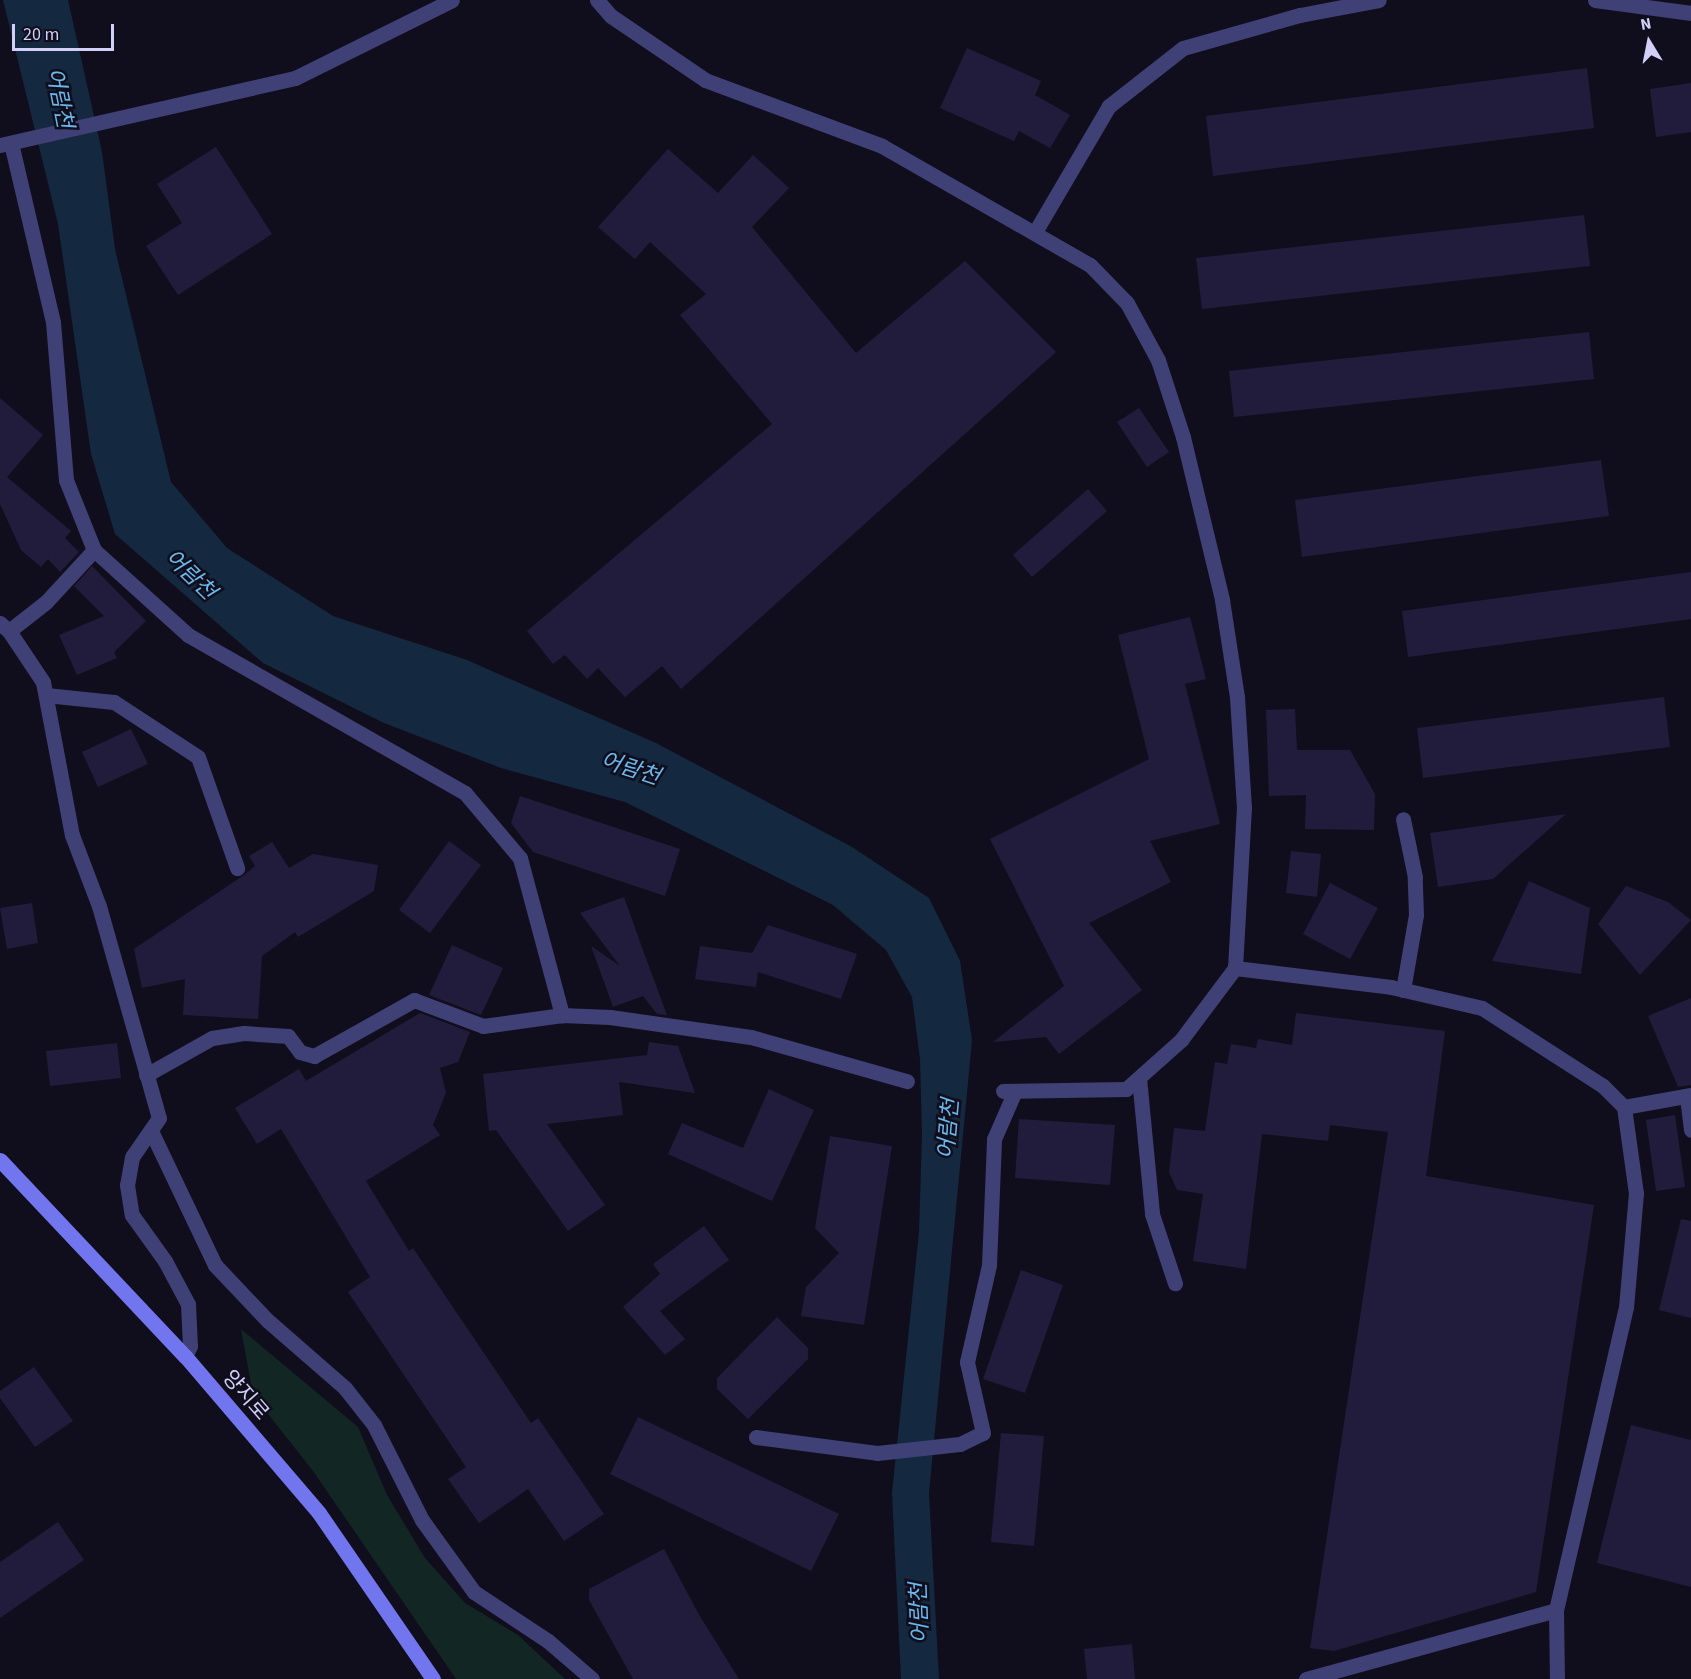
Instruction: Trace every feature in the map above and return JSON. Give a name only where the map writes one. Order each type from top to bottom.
[{"type":"street","points":[[452,0],[295,78],[5,144],[53,322],[66,480],[94,550],[188,635],[465,793],[520,858],[562,1015]]},
{"type":"street","points":[[597,0],[611,16],[705,80],[882,146],[1035,232],[1090,265],[1127,303],[1158,360],[1183,437],[1222,600],[1237,697],[1244,807],[1236,968],[1180,1040],[1126,1089],[1009,1091],[994,1139],[989,1265],[967,1362],[983,1433],[960,1444],[877,1453],[756,1437]]},
{"type":"street","points":[[1035,232],[1109,106],[1184,48],[1300,15],[1379,0]]},
{"type":"street","points":[[1595,0],[1657,5],[1691,14]]},
{"type":"street","points":[[94,550],[46,602],[5,627],[43,682],[72,835],[99,906],[159,1118],[152,1133],[132,1157],[127,1185],[132,1215],[165,1262],[188,1304],[190,1346],[185,1356]]},
{"type":"street","points":[[46,695],[114,702],[198,757],[237,868]]},
{"type":"street","points":[[1403,819],[1415,877],[1416,915],[1403,990]]},
{"type":"street","points":[[1236,968],[1403,990],[1482,1008],[1603,1086],[1624,1107],[1636,1193],[1626,1307],[1556,1610],[1557,1679]]},
{"type":"street","points":[[146,1075],[212,1038],[244,1033],[288,1036],[300,1052],[314,1056],[414,1000],[483,1026],[562,1015],[610,1017],[751,1037],[907,1081]]},
{"type":"street","points":[[1139,1078],[1152,1214],[1175,1283]]},
{"type":"street","points":[[1624,1107],[1689,1096],[1691,1130]]},
{"type":"street","points":[[152,1133],[215,1265],[267,1320],[345,1388],[367,1416],[422,1520],[474,1592],[548,1641],[592,1679]]},
{"type":"street","name":"양지로","points":[[0,1161],[185,1356],[320,1514],[433,1679]]},
{"type":"street","points":[[1306,1679],[1556,1610]]},
{"type":"green space","points":[[241,1329],[358,1427],[387,1495],[425,1558],[465,1603],[518,1635],[565,1679],[456,1679],[313,1471],[253,1395]]},
{"type":"water","name":"어람천","points":[[3,0],[68,0],[102,152],[115,249],[171,482],[227,548],[333,616],[467,660],[656,743],[852,847],[929,898],[960,961],[972,1040],[929,1493],[939,1679],[901,1679],[892,1493],[919,1232],[922,1135],[920,1059],[912,997],[886,950],[833,905],[625,802],[501,768],[384,723],[263,663],[115,534],[91,454],[58,224]]},
{"type":"building","points":[[967,48],[1041,81],[1035,95],[1070,115],[1050,148],[1019,131],[1014,141],[940,108]]},
{"type":"building","points":[[1587,68],[1594,128],[1213,176],[1206,116]]},
{"type":"building","points":[[1691,83],[1691,132],[1656,137],[1650,89]]},
{"type":"building","points":[[216,147],[272,234],[178,295],[146,246],[182,223],[157,184]]},
{"type":"building","points":[[668,149],[718,193],[753,155],[789,188],[752,227],[856,353],[965,261],[1056,352],[681,689],[662,666],[625,697],[598,668],[587,679],[565,655],[553,664],[527,631],[772,424],[680,315],[706,294],[650,242],[635,259],[598,227]]},
{"type":"building","points":[[1584,215],[1590,266],[1202,309],[1196,258]]},
{"type":"building","points":[[1589,332],[1594,379],[1234,417],[1229,371]]},
{"type":"building","points":[[0,398],[43,435],[7,477],[71,531],[65,538],[79,552],[60,572],[48,559],[41,567],[21,550],[0,504]]},
{"type":"building","points":[[1139,408],[1169,452],[1147,467],[1117,422]]},
{"type":"building","points":[[1601,460],[1609,516],[1302,557],[1295,500]]},
{"type":"building","points":[[1088,489],[1107,511],[1032,577],[1013,555]]},
{"type":"building","points":[[92,566],[146,621],[114,652],[117,658],[77,675],[59,635],[104,616],[74,586]]},
{"type":"building","points":[[1691,572],[1691,619],[1408,657],[1402,611]]},
{"type":"building","points":[[1190,617],[1206,679],[1185,684],[1220,824],[1150,841],[1171,882],[1089,923],[1142,990],[1059,1054],[1046,1037],[993,1042],[1064,986],[990,839],[1149,759],[1118,635]]},
{"type":"building","points":[[1664,697],[1670,747],[1423,778],[1417,728]]},
{"type":"building","points":[[1295,709],[1297,750],[1350,750],[1375,794],[1374,830],[1305,829],[1306,795],[1269,796],[1266,710]]},
{"type":"building","points":[[131,729],[148,764],[98,787],[82,752]]},
{"type":"building","points":[[520,796],[680,849],[665,896],[533,852],[511,823]]},
{"type":"building","points":[[1566,814],[1493,879],[1438,887],[1430,833]]},
{"type":"building","points":[[449,841],[481,865],[430,933],[399,910]]},
{"type":"building","points":[[272,842],[289,868],[313,854],[378,865],[374,891],[298,937],[295,932],[262,956],[258,1019],[183,1015],[185,979],[142,988],[134,949],[244,875],[255,866],[249,856]]},
{"type":"building","points":[[1291,851],[1321,854],[1317,897],[1286,893]]},
{"type":"building","points":[[1529,881],[1590,908],[1581,974],[1492,961]]},
{"type":"building","points":[[1330,883],[1378,908],[1350,959],[1303,934]]},
{"type":"building","points":[[1626,886],[1668,902],[1691,920],[1640,975],[1598,924]]},
{"type":"building","points":[[624,897],[667,1015],[657,1014],[643,996],[613,1007],[591,946],[620,966],[580,913]]},
{"type":"building","points":[[32,903],[38,943],[7,949],[0,908]]},
{"type":"building","points":[[768,925],[857,954],[841,999],[758,972],[756,987],[695,979],[700,946],[752,953]]},
{"type":"building","points":[[452,945],[503,968],[481,1015],[429,995]]},
{"type":"building","points":[[1691,998],[1691,1085],[1678,1087],[1648,1016]]},
{"type":"building","points":[[420,1013],[470,1032],[458,1062],[440,1068],[446,1093],[433,1125],[440,1135],[366,1181],[409,1251],[413,1248],[531,1423],[538,1418],[604,1514],[564,1541],[528,1489],[479,1523],[448,1479],[466,1467],[348,1292],[370,1277],[281,1129],[257,1144],[235,1108],[299,1069],[306,1081]]},
{"type":"building","points":[[1296,1013],[1445,1031],[1426,1176],[1594,1205],[1536,1592],[1334,1651],[1310,1648],[1388,1132],[1330,1125],[1328,1141],[1262,1134],[1246,1269],[1193,1261],[1203,1194],[1177,1190],[1169,1172],[1174,1128],[1205,1131],[1215,1062],[1227,1064],[1231,1044],[1256,1048],[1258,1039],[1292,1045]]},
{"type":"building","points":[[649,1042],[678,1046],[695,1093],[619,1082],[623,1115],[547,1124],[605,1205],[568,1231],[496,1130],[489,1131],[483,1074],[647,1055]]},
{"type":"building","points":[[117,1043],[121,1078],[50,1086],[46,1051]]},
{"type":"building","points":[[769,1089],[814,1110],[772,1201],[668,1154],[682,1123],[743,1148]]},
{"type":"building","points":[[1675,1115],[1685,1187],[1656,1191],[1646,1120]]},
{"type":"building","points":[[1019,1119],[1115,1125],[1110,1185],[1015,1178]]},
{"type":"building","points":[[830,1136],[892,1146],[864,1325],[801,1316],[806,1287],[839,1253],[815,1228]]},
{"type":"building","points":[[1681,1219],[1691,1221],[1691,1318],[1659,1310]]},
{"type":"building","points":[[704,1226],[729,1260],[660,1311],[685,1339],[665,1355],[623,1307],[660,1274],[653,1264]]},
{"type":"building","points":[[1021,1270],[1063,1285],[1025,1393],[983,1379]]},
{"type":"building","points":[[777,1317],[808,1348],[808,1359],[748,1419],[717,1389],[717,1378]]},
{"type":"building","points":[[34,1367],[73,1421],[35,1447],[0,1398],[0,1391]]},
{"type":"building","points":[[638,1417],[839,1514],[811,1571],[610,1474]]},
{"type":"building","points":[[1631,1425],[1691,1440],[1691,1587],[1597,1563]]},
{"type":"building","points":[[1001,1433],[1044,1436],[1034,1546],[991,1542]]},
{"type":"building","points":[[58,1522],[84,1560],[0,1618],[0,1562]]},
{"type":"building","points":[[664,1549],[698,1613],[739,1679],[633,1679],[589,1600],[589,1589]]},
{"type":"building","points":[[1132,1644],[1135,1679],[1087,1679],[1084,1649]]}]
